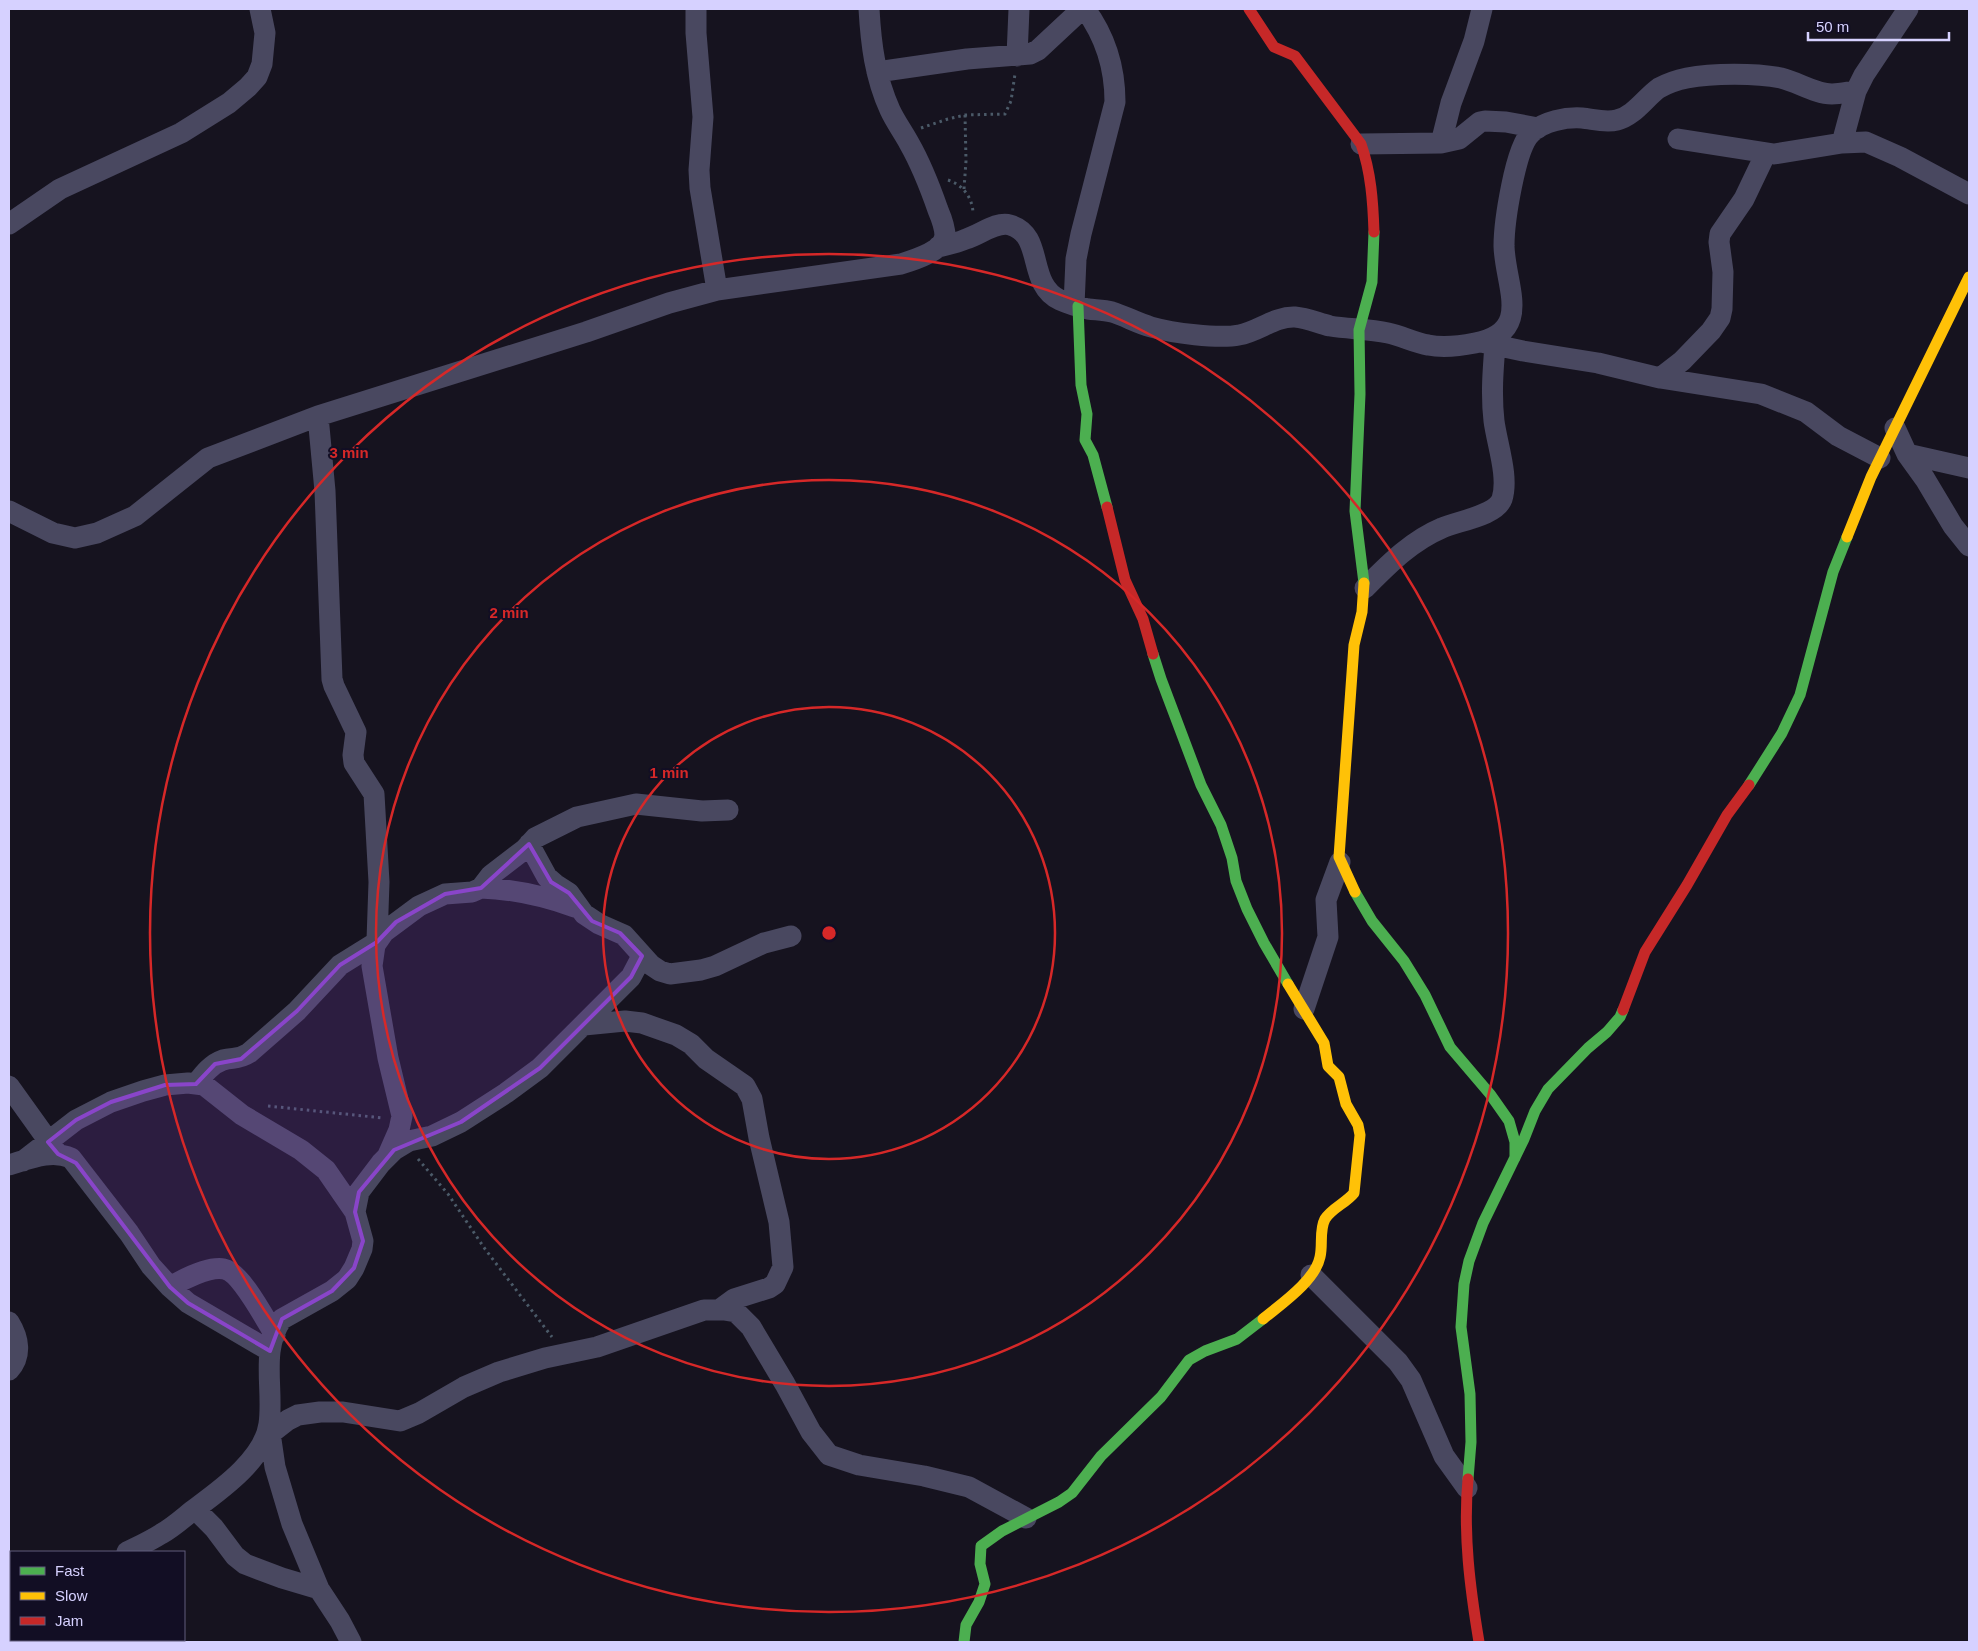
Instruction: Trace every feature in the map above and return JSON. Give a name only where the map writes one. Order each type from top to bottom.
[{"type":"street","points":[[9,224],[60,189],[181,133],[229,103],[248,87],[257,77],[262,64],[265,33],[260,9]]},
{"type":"street","points":[[696,9],[696,33],[703,117],[699,170],[700,188],[717,290]]},
{"type":"street","points":[[869,9],[870,43],[877,72],[890,110],[904,134],[941,217],[945,236],[938,247]]},
{"type":"street","points":[[1017,56],[1020,9]]},
{"type":"street","points":[[877,72],[967,59],[1030,54],[1038,50],[1083,9],[1096,23],[1115,83],[1115,102],[1076,259],[1076,305],[1081,385],[1087,414],[1085,440],[1093,456],[1100,478],[1125,580],[1143,620],[1161,679],[1201,785],[1221,825],[1232,858],[1236,880],[1247,909],[1264,943],[1324,1043],[1328,1066],[1339,1077],[1343,1097],[1358,1125],[1360,1135],[1354,1194],[1326,1218],[1323,1224],[1321,1257],[1316,1269],[1296,1290],[1237,1339],[1208,1349],[1194,1356],[1183,1366],[1168,1390],[1100,1458],[1075,1490],[1060,1501],[998,1533],[981,1546],[980,1564],[985,1584],[979,1602],[966,1625],[964,1642]]},
{"type":"street","points":[[1249,9],[1274,47],[1278,50],[1292,53],[1295,56],[1326,100],[1361,144],[1366,158],[1372,195],[1375,242],[1372,282],[1359,330],[1360,401],[1356,511],[1365,588],[1362,612],[1354,645],[1340,862],[1326,900],[1328,937],[1304,1009]]},
{"type":"street","points":[[1441,143],[1450,102],[1474,41],[1482,9]]},
{"type":"street","points":[[1842,143],[1856,91],[1864,75],[1908,9]]},
{"type":"street","points":[[1488,343],[1506,329],[1513,307],[1504,247],[1511,184],[1526,138],[1538,128],[1563,119],[1576,118],[1607,122],[1616,120],[1630,114],[1661,87],[1672,81],[1689,77],[1763,75],[1798,83],[1830,94],[1856,91]]},
{"type":"street","points":[[1361,144],[1441,143],[1459,138],[1480,122],[1486,121],[1506,122],[1538,128]]},
{"type":"street","points":[[1678,139],[1766,153],[1795,151],[1842,143],[1866,142],[1900,157],[1969,194]]},
{"type":"street","points":[[1660,378],[1682,361],[1711,331],[1720,318],[1723,272],[1719,242],[1720,234],[1744,199],[1766,153]]},
{"type":"street","points":[[9,511],[53,533],[75,538],[97,533],[135,516],[208,458],[318,416],[717,290],[902,264],[922,258],[938,247],[971,237],[998,225],[1006,224],[1020,230],[1028,239],[1040,282],[1045,289],[1058,299],[1086,309],[1108,311],[1146,326],[1169,332],[1228,336],[1243,335],[1285,318],[1296,317],[1326,325],[1390,334],[1426,345],[1443,347],[1488,343],[1523,351],[1598,363],[1660,378],[1761,394],[1806,412],[1838,436],[1880,458]]},
{"type":"street","points":[[1479,1642],[1468,1575],[1465,1508],[1471,1432],[1470,1394],[1461,1327],[1463,1291],[1469,1261],[1483,1223],[1515,1158],[1535,1111],[1548,1089],[1620,1017],[1646,952],[1727,816],[1757,776],[1782,733],[1800,695],[1833,572],[1880,458],[1969,277]]},
{"type":"street","points":[[1365,588],[1404,550],[1420,539],[1442,527],[1490,512],[1500,504],[1502,498],[1502,472],[1494,420],[1488,343]]},
{"type":"street","points":[[318,416],[325,491],[332,679],[356,732],[352,755],[354,763],[374,794],[379,874],[377,941],[372,966],[388,1058],[399,1096],[402,1116],[394,1152]]},
{"type":"street","points":[[1895,428],[1907,454],[1926,479],[1953,526],[1969,546]]},
{"type":"street","points":[[1907,454],[1969,468]]},
{"type":"street","points":[[481,888],[491,875],[543,832],[577,817],[636,804],[702,811],[728,810]]},
{"type":"street","points":[[530,844],[547,877],[554,884],[569,893],[580,909],[592,921],[624,935],[642,956],[660,971],[670,974],[688,973],[715,966],[764,943],[791,936]]},
{"type":"street","points":[[1340,862],[1372,921],[1400,955],[1425,995],[1450,1047],[1490,1094],[1509,1121],[1515,1142],[1515,1158]]},
{"type":"street","points":[[196,1084],[215,1064],[223,1060],[241,1058],[249,1053],[297,1011],[340,964],[377,941],[396,922],[419,906],[445,894],[472,892],[481,888],[510,889],[549,898],[580,909]]},
{"type":"street","points":[[354,1212],[360,1192],[394,1152],[409,1141],[441,1132],[476,1113],[540,1068],[631,977],[642,956]]},
{"type":"street","points":[[584,1024],[626,1021],[642,1023],[676,1035],[691,1044],[706,1059],[745,1086],[752,1098],[759,1138],[780,1222],[783,1267],[775,1284],[769,1288],[734,1299],[719,1310]]},
{"type":"street","points":[[16,1163],[53,1148],[76,1120],[111,1102],[166,1085],[196,1084],[204,1085],[242,1115],[300,1150],[332,1177],[354,1212],[363,1241],[362,1249],[347,1279],[332,1291],[282,1319],[278,1325],[272,1343],[270,1430],[280,1490],[292,1524],[319,1589],[340,1620],[351,1642]]},
{"type":"street","points":[[9,1086],[53,1148],[76,1163],[150,1266],[170,1287],[188,1303],[272,1343]]},
{"type":"street","points":[[170,1287],[200,1273],[224,1269],[237,1278],[272,1343]]},
{"type":"street","points":[[1311,1275],[1398,1362],[1414,1386],[1444,1456],[1466,1488]]},
{"type":"street","points":[[129,1551],[163,1534],[234,1478],[254,1456],[270,1430],[298,1415],[320,1412],[343,1412],[400,1421],[413,1416],[464,1387],[499,1372],[604,1344],[704,1310],[736,1312],[751,1327],[811,1432],[829,1454],[858,1465],[924,1476],[969,1487],[1026,1518]]},
{"type":"street","points":[[9,1322],[16,1332],[18,1351],[16,1363],[9,1370]]},
{"type":"street","points":[[195,1509],[214,1528],[235,1556],[246,1564],[282,1578],[319,1589]]},
{"type":"path","points":[[904,134],[948,118],[985,113],[1002,115],[1008,111],[1017,56]]},
{"type":"path","points":[[964,190],[966,161],[965,115]]},
{"type":"path","points":[[924,176],[943,178],[964,190],[973,209],[971,237]]},
{"type":"path","points":[[266,1106],[348,1113],[401,1121]]},
{"type":"path","points":[[394,1152],[429,1170],[448,1194],[485,1249],[565,1354]]},
{"type":"highlighted area","points":[[529,844],[551,882],[569,893],[592,921],[620,933],[642,956],[631,977],[540,1068],[461,1122],[394,1150],[359,1192],[355,1212],[363,1241],[354,1268],[332,1291],[282,1319],[270,1351],[188,1303],[170,1287],[76,1163],[58,1154],[48,1142],[76,1120],[111,1102],[165,1085],[196,1084],[215,1064],[241,1059],[297,1011],[340,965],[377,942],[396,922],[445,894],[481,888]]},
{"type":"traffic: fast","points":[[1364,583],[1355,511],[1360,394],[1359,330],[1372,282],[1374,232]]},
{"type":"traffic: fast","points":[[1078,306],[1081,385],[1087,414],[1085,440],[1093,455],[1107,507]]},
{"type":"traffic: fast","points":[[1749,785],[1782,733],[1800,695],[1833,572],[1847,537]]},
{"type":"traffic: fast","points":[[1153,654],[1201,785],[1221,825],[1232,858],[1236,881],[1247,909],[1288,984]]},
{"type":"traffic: fast","points":[[1355,892],[1372,921],[1404,961],[1425,995],[1450,1047],[1490,1094],[1509,1121],[1515,1142],[1515,1158]]},
{"type":"traffic: fast","points":[[1468,1479],[1471,1442],[1470,1394],[1461,1327],[1464,1284],[1469,1261],[1483,1223],[1524,1139],[1535,1111],[1548,1089],[1588,1048],[1607,1032],[1620,1017],[1623,1010]]},
{"type":"traffic: fast","points":[[964,1642],[966,1625],[979,1602],[985,1584],[980,1564],[981,1546],[1002,1531],[1059,1502],[1072,1493],[1101,1456],[1161,1397],[1189,1360],[1205,1351],[1237,1339],[1263,1319]]},
{"type":"traffic: slow","points":[[1847,537],[1871,477],[1969,277]]},
{"type":"traffic: slow","points":[[1355,892],[1339,857],[1354,645],[1362,612],[1364,583]]},
{"type":"traffic: slow","points":[[1263,1319],[1305,1283],[1317,1266],[1321,1252],[1322,1228],[1325,1219],[1354,1193],[1360,1135],[1358,1125],[1346,1104],[1339,1077],[1328,1066],[1324,1043],[1288,984]]},
{"type":"traffic: jam","points":[[1249,9],[1274,47],[1295,56],[1361,144],[1371,187],[1374,232]]},
{"type":"traffic: jam","points":[[1107,507],[1125,580],[1143,619],[1153,654]]},
{"type":"traffic: jam","points":[[1623,1010],[1645,952],[1687,885],[1727,815],[1749,785]]},
{"type":"traffic: jam","points":[[1468,1479],[1466,1520],[1468,1561],[1479,1642]]}]
